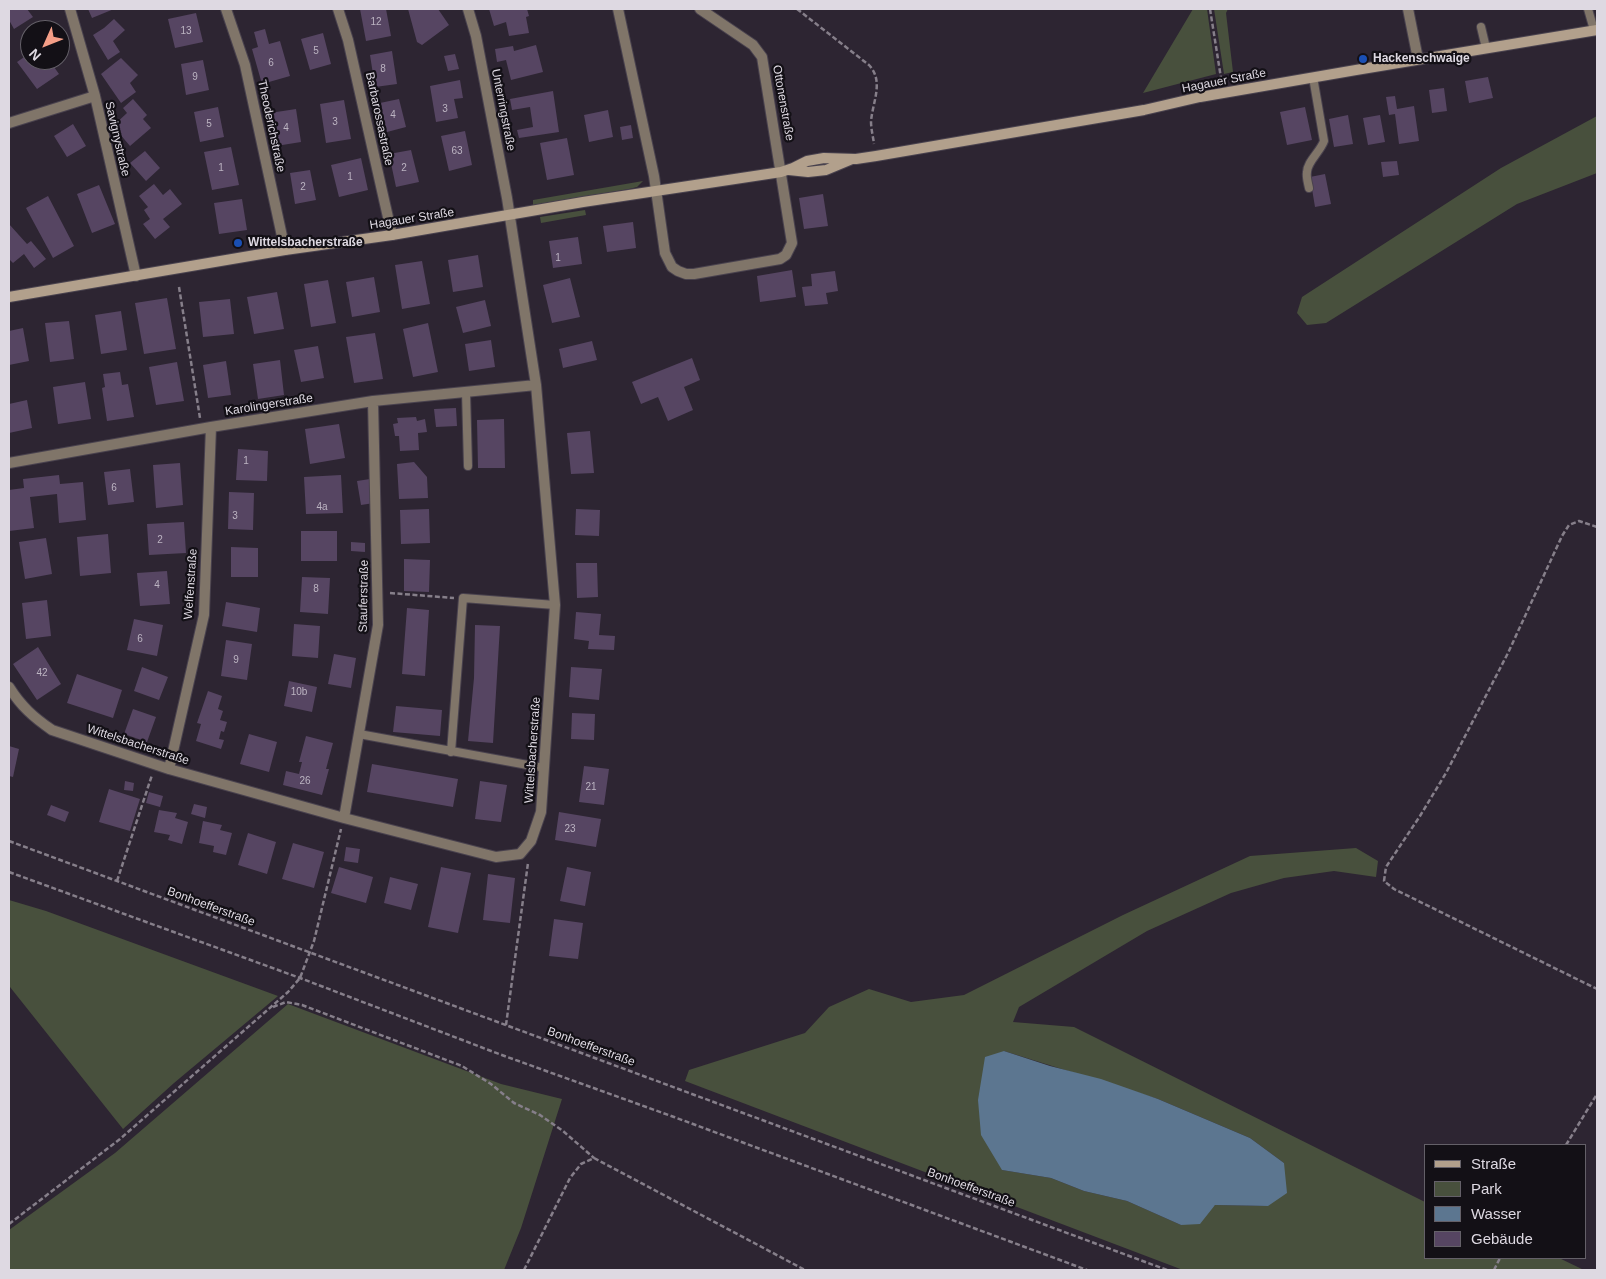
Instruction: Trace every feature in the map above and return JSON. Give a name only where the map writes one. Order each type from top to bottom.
[{"type":"street","name":"Savignystraße","points":[[70,9],[95,96],[136,276]]},
{"type":"street","name":"Theoderichstraße","points":[[226,9],[245,65],[285,250]]},
{"type":"street","name":"Barbarossastraße","points":[[338,9],[348,40],[392,235]]},
{"type":"street","name":"Unterringstraße","points":[[468,9],[476,36],[510,216]]},
{"type":"street","points":[[618,9],[654,176],[655,192]]},
{"type":"street","name":"Ottonenstraße","points":[[655,192],[668,260],[678,272],[694,274],[774,261],[786,255],[792,243],[785,171],[762,57],[753,45],[700,9]]},
{"type":"street","points":[[1408,9],[1418,59]]},
{"type":"street","name":"Hagauer Straße","points":[[9,297],[285,250],[392,235],[583,202],[785,171],[807,161],[824,158],[856,159],[876,156],[1144,110],[1200,97],[1313,77],[1596,30]]},
{"type":"street","points":[[9,124],[95,96]]},
{"type":"street","name":"Wittelsbacherstraße","points":[[9,687],[18,702],[35,719],[52,730],[169,769],[344,818],[496,857],[520,854],[531,841],[541,812],[555,605],[536,384],[510,216]]},
{"type":"street","name":"Karolingerstraße","points":[[9,464],[207,428],[373,401],[536,384]]},
{"type":"street","name":"Stauferstraße","points":[[344,818],[378,626],[373,401]]},
{"type":"street","name":"Welfenstraße","points":[[169,769],[204,615],[207,428]]},
{"type":"lane","points":[[1588,9],[1596,30]]},
{"type":"lane","points":[[1481,26],[1486,48]]},
{"type":"lane","points":[[1309,188],[1306,173],[1308,165],[1321,149],[1324,141],[1313,77]]},
{"type":"lane","points":[[466,392],[468,466]]},
{"type":"lane","points":[[451,752],[463,598],[555,605]]},
{"type":"lane","points":[[359,734],[544,768]]},
{"type":"path","points":[[797,9],[869,64],[875,73],[877,88],[871,126],[876,156]]},
{"type":"path","points":[[1210,9],[1221,78]]},
{"type":"path","points":[[179,287],[207,428]]},
{"type":"path","points":[[1597,528],[1579,521],[1569,525],[1562,536],[1508,653],[1446,773],[1386,867],[1384,881],[1394,889],[1597,989]]},
{"type":"path","points":[[378,592],[463,598]]},
{"type":"path","points":[[117,882],[156,764]]},
{"type":"path","points":[[9,1224],[120,1139],[288,992],[300,978],[314,941],[344,818]]},
{"type":"path","name":"Bonhoefferstraße","points":[[9,841],[1168,1270]]},
{"type":"path","points":[[506,1024],[531,841]]},
{"type":"path","points":[[9,872],[1087,1270]]},
{"type":"path","points":[[270,1008],[286,1002],[302,1005],[462,1066],[491,1084],[514,1103],[540,1115],[594,1158],[805,1270]]},
{"type":"path","points":[[1567,1144],[1597,1094]]},
{"type":"path","points":[[524,1270],[570,1178],[581,1164],[594,1158]]},
{"type":"green space","points":[[1193,9],[1207,9],[1216,74],[1143,93]]},
{"type":"green space","points":[[1214,9],[1228,9],[1226,13],[1233,72],[1224,74]]},
{"type":"green space","points":[[1597,116],[1597,173],[1517,204],[1326,323],[1307,325],[1297,313],[1302,297],[1501,168]]},
{"type":"green space","points":[[643,181],[637,187],[629,189],[533,205],[533,200]]},
{"type":"green space","points":[[585,210],[586,215],[541,223],[540,217]]},
{"type":"green space","points":[[1356,848],[1378,861],[1376,877],[1334,871],[1284,878],[1231,893],[1147,931],[1019,1007],[1013,1022],[1074,1027],[1424,1202],[1424,1259],[1561,1259],[1584,1270],[1183,1270],[685,1081],[689,1070],[805,1033],[829,1007],[869,989],[911,1002],[964,995],[1123,915],[1250,856]],"holes":[[[1004,1051],[1158,1099],[1250,1138],[1284,1163],[1268,1206],[1215,1205],[1181,1225],[1127,1201],[1084,1191],[1051,1178],[1002,1170]]]},
{"type":"green space","points":[[9,900],[46,911],[278,996],[174,1083],[123,1129],[9,988]]},
{"type":"green space","points":[[288,1004],[501,1084],[562,1099],[521,1228],[504,1270],[9,1270],[9,1230],[115,1153]]},
{"type":"water","points":[[1004,1051],[1050,1066],[1101,1079],[1158,1099],[1250,1138],[1284,1163],[1287,1193],[1268,1206],[1215,1205],[1200,1224],[1181,1225],[1127,1201],[1084,1191],[1051,1178],[1002,1170],[981,1135],[978,1100],[985,1057]]},
{"type":"building","points":[[9,9],[27,9],[33,17],[28,20],[20,20],[20,25],[14,29],[9,20]]},
{"type":"building","points":[[88,9],[114,9],[92,18]]},
{"type":"building","points":[[360,9],[386,9],[391,36],[366,41]]},
{"type":"building","points":[[408,9],[438,9],[449,25],[422,45],[417,42]]},
{"type":"building","points":[[489,9],[527,9],[529,16],[526,17],[529,33],[509,36],[506,22],[494,26]]},
{"type":"building","points":[[196,13],[203,42],[175,48],[168,19]]},
{"type":"building","points":[[114,19],[125,30],[113,41],[120,52],[108,60],[93,35]]},
{"type":"building","points":[[265,29],[269,44],[280,41],[290,76],[262,84],[252,49],[258,47],[254,32]]},
{"type":"building","points":[[323,33],[331,64],[310,70],[301,39]]},
{"type":"building","points":[[536,45],[543,72],[511,80],[506,60],[497,62],[495,49],[513,46],[514,51]]},
{"type":"building","points":[[392,51],[397,84],[375,87],[370,55]]},
{"type":"building","points":[[455,54],[459,69],[448,71],[444,56]]},
{"type":"building","points":[[121,58],[138,75],[130,83],[136,92],[121,103],[101,74]]},
{"type":"building","points":[[203,60],[209,90],[186,95],[181,64]]},
{"type":"building","points":[[23,70],[56,70],[59,74],[37,89]]},
{"type":"building","points":[[1488,77],[1493,98],[1469,103],[1465,81]]},
{"type":"building","points":[[460,80],[463,98],[454,99],[458,118],[436,122],[430,86]]},
{"type":"building","points":[[1444,88],[1447,111],[1432,113],[1429,90]]},
{"type":"building","points":[[553,91],[559,132],[519,138],[517,130],[533,127],[530,107],[512,110],[510,99]]},
{"type":"building","points":[[1395,96],[1397,109],[1414,106],[1419,141],[1399,144],[1395,114],[1389,115],[1386,97]]},
{"type":"building","points":[[133,99],[147,115],[143,119],[151,128],[130,146],[113,126],[127,113],[123,108]]},
{"type":"building","points":[[399,99],[406,127],[387,132],[380,103]]},
{"type":"building","points":[[344,100],[351,139],[326,143],[320,104]]},
{"type":"building","points":[[218,107],[224,137],[200,142],[194,112]]},
{"type":"building","points":[[1305,107],[1312,140],[1287,145],[1280,112]]},
{"type":"building","points":[[296,109],[301,142],[276,146],[270,113]]},
{"type":"building","points":[[608,110],[613,137],[589,142],[584,115]]},
{"type":"building","points":[[1348,115],[1353,144],[1334,147],[1329,119]]},
{"type":"building","points":[[1380,115],[1385,142],[1368,145],[1363,118]]},
{"type":"building","points":[[73,124],[86,146],[67,157],[54,136]]},
{"type":"building","points":[[631,125],[633,138],[622,140],[620,127]]},
{"type":"building","points":[[465,131],[472,165],[449,171],[441,136]]},
{"type":"building","points":[[567,138],[574,175],[547,180],[540,143]]},
{"type":"building","points":[[231,147],[239,185],[212,190],[204,152]]},
{"type":"building","points":[[411,150],[419,182],[396,187],[389,154]]},
{"type":"building","points":[[145,151],[160,168],[146,181],[130,163]]},
{"type":"building","points":[[361,158],[368,190],[339,197],[331,165]]},
{"type":"building","points":[[1397,161],[1399,175],[1383,177],[1381,162]]},
{"type":"building","points":[[310,170],[316,200],[295,204],[290,173]]},
{"type":"building","points":[[1325,174],[1331,204],[1315,207],[1310,177]]},
{"type":"building","points":[[154,184],[163,195],[170,189],[182,204],[163,219],[170,227],[155,239],[143,224],[150,219],[144,210],[148,207],[139,196]]},
{"type":"building","points":[[99,185],[115,224],[92,233],[77,194]]},
{"type":"building","points":[[823,194],[828,226],[804,229],[799,198]]},
{"type":"building","points":[[48,196],[74,246],[53,258],[26,208]]},
{"type":"building","points":[[242,199],[247,230],[219,234],[214,203]]},
{"type":"building","points":[[633,222],[636,248],[607,252],[603,226]]},
{"type":"building","points":[[9,224],[27,244],[31,241],[46,259],[34,268],[24,254],[13,263],[9,259]]},
{"type":"building","points":[[578,237],[582,264],[553,268],[549,241]]},
{"type":"building","points":[[478,255],[483,287],[453,292],[448,260]]},
{"type":"building","points":[[422,261],[430,304],[402,309],[395,265]]},
{"type":"building","points":[[792,270],[796,297],[760,302],[757,276]]},
{"type":"building","points":[[835,271],[838,291],[826,293],[828,304],[805,306],[802,287],[812,286],[811,274]]},
{"type":"building","points":[[374,277],[380,312],[352,317],[346,282]]},
{"type":"building","points":[[570,278],[580,317],[552,323],[543,285]]},
{"type":"building","points":[[328,280],[336,323],[311,327],[304,284]]},
{"type":"building","points":[[277,292],[284,329],[254,334],[247,297]]},
{"type":"building","points":[[167,298],[176,349],[144,354],[135,303]]},
{"type":"building","points":[[230,299],[234,334],[203,337],[199,302]]},
{"type":"building","points":[[485,300],[491,326],[463,333],[456,307]]},
{"type":"building","points":[[121,311],[127,350],[101,354],[95,315]]},
{"type":"building","points":[[69,321],[74,359],[50,362],[45,323]]},
{"type":"building","points":[[428,323],[438,372],[413,377],[403,329]]},
{"type":"building","points":[[23,328],[29,361],[9,365],[9,331]]},
{"type":"building","points":[[375,333],[383,379],[354,383],[346,337]]},
{"type":"building","points":[[491,340],[495,367],[469,371],[465,344]]},
{"type":"building","points":[[592,341],[597,360],[563,368],[559,349]]},
{"type":"building","points":[[318,346],[324,378],[301,382],[294,350]]},
{"type":"building","points":[[692,358],[700,380],[684,387],[693,410],[668,421],[658,397],[641,404],[632,382]]},
{"type":"building","points":[[280,360],[284,395],[258,399],[253,364]]},
{"type":"building","points":[[226,361],[231,395],[208,398],[203,365]]},
{"type":"building","points":[[177,362],[184,401],[156,405],[149,367]]},
{"type":"building","points":[[120,372],[122,385],[128,384],[134,417],[107,421],[102,388],[105,387],[103,374]]},
{"type":"building","points":[[85,382],[91,419],[58,424],[53,387]]},
{"type":"building","points":[[27,400],[32,428],[9,433],[9,404]]},
{"type":"building","points":[[456,408],[457,426],[436,427],[434,409]]},
{"type":"building","points":[[416,417],[417,421],[425,419],[427,432],[418,433],[419,450],[400,451],[399,436],[395,436],[393,424],[398,423],[397,418]]},
{"type":"building","points":[[504,419],[505,468],[478,468],[477,420]]},
{"type":"building","points":[[339,424],[345,458],[310,464],[305,429]]},
{"type":"building","points":[[590,431],[594,473],[571,474],[567,433]]},
{"type":"building","points":[[238,449],[268,451],[267,481],[236,480]]},
{"type":"building","points":[[414,462],[427,477],[428,498],[399,499],[397,464]]},
{"type":"building","points":[[180,463],[183,505],[156,508],[153,465]]},
{"type":"building","points":[[130,469],[134,502],[108,505],[104,472]]},
{"type":"building","points":[[59,475],[60,484],[83,482],[86,520],[59,523],[57,494],[30,497],[34,528],[9,531],[9,490],[24,488],[23,479]]},
{"type":"building","points":[[341,475],[343,513],[306,514],[304,477]]},
{"type":"building","points":[[370,479],[374,503],[361,505],[357,481]]},
{"type":"building","points":[[229,492],[254,493],[253,530],[228,529]]},
{"type":"building","points":[[429,509],[430,543],[401,544],[400,510]]},
{"type":"building","points":[[576,509],[600,510],[599,536],[575,535]]},
{"type":"building","points":[[184,522],[186,553],[149,555],[147,524]]},
{"type":"building","points":[[301,531],[337,531],[337,561],[301,561]]},
{"type":"building","points":[[108,534],[111,573],[80,576],[77,537]]},
{"type":"building","points":[[46,538],[52,574],[25,579],[19,542]]},
{"type":"building","points":[[351,542],[365,543],[365,552],[351,551]]},
{"type":"building","points":[[231,547],[258,548],[258,577],[231,577]]},
{"type":"building","points":[[404,559],[430,560],[429,592],[404,591]]},
{"type":"building","points":[[576,563],[597,563],[598,597],[577,598]]},
{"type":"building","points":[[167,571],[170,604],[140,606],[137,573]]},
{"type":"building","points":[[302,577],[330,578],[328,614],[300,612]]},
{"type":"building","points":[[47,600],[51,636],[26,639],[22,603]]},
{"type":"building","points":[[226,602],[260,608],[257,632],[222,626]]},
{"type":"building","points":[[407,608],[429,610],[425,676],[402,674]]},
{"type":"building","points":[[576,612],[601,614],[599,635],[615,636],[614,650],[588,649],[589,641],[574,639]]},
{"type":"building","points":[[134,619],[163,625],[157,656],[127,650]]},
{"type":"building","points":[[294,624],[320,626],[318,658],[292,656]]},
{"type":"building","points":[[475,625],[500,626],[493,743],[468,741],[474,678]]},
{"type":"building","points":[[226,640],[252,644],[247,680],[221,676]]},
{"type":"building","points":[[38,647],[61,684],[37,700],[13,664]]},
{"type":"building","points":[[334,654],[356,658],[351,688],[328,684]]},
{"type":"building","points":[[142,667],[168,677],[159,700],[134,691]]},
{"type":"building","points":[[571,667],[602,669],[599,700],[569,697]]},
{"type":"building","points":[[77,674],[122,690],[113,718],[67,703]]},
{"type":"building","points":[[289,681],[317,687],[312,712],[284,706]]},
{"type":"building","points":[[208,691],[222,696],[218,709],[223,711],[220,720],[227,722],[224,732],[221,731],[219,739],[224,740],[221,749],[196,741],[201,724],[197,723]]},
{"type":"building","points":[[396,706],[442,710],[440,736],[393,732]]},
{"type":"building","points":[[133,709],[156,717],[147,742],[124,734]]},
{"type":"building","points":[[572,713],[595,714],[594,740],[571,739]]},
{"type":"building","points":[[249,734],[277,742],[269,772],[240,764]]},
{"type":"building","points":[[306,736],[333,743],[322,795],[283,785],[286,771],[299,774],[302,762],[299,762]]},
{"type":"building","points":[[9,746],[19,749],[13,777],[9,776]]},
{"type":"building","points":[[372,764],[458,779],[453,807],[367,792]]},
{"type":"building","points":[[584,766],[609,769],[604,805],[579,802]]},
{"type":"building","points":[[125,781],[134,783],[133,791],[124,790]]},
{"type":"building","points":[[480,781],[507,785],[501,822],[475,819]]},
{"type":"building","points":[[109,789],[140,799],[130,831],[99,822]]},
{"type":"building","points":[[149,792],[163,796],[160,807],[146,803]]},
{"type":"building","points":[[194,804],[207,807],[205,818],[191,814]]},
{"type":"building","points":[[51,805],[69,812],[65,822],[47,815]]},
{"type":"building","points":[[159,810],[177,813],[175,818],[188,822],[182,844],[168,840],[170,835],[154,832]]},
{"type":"building","points":[[559,812],[601,819],[596,847],[555,840]]},
{"type":"building","points":[[203,821],[222,825],[220,830],[232,833],[226,855],[213,852],[214,846],[199,843]]},
{"type":"building","points":[[248,833],[276,842],[267,874],[238,865]]},
{"type":"building","points":[[293,843],[324,852],[314,888],[282,879]]},
{"type":"building","points":[[346,847],[360,849],[358,863],[344,861]]},
{"type":"building","points":[[339,867],[373,877],[366,903],[331,893]]},
{"type":"building","points":[[441,867],[471,873],[458,933],[428,927]]},
{"type":"building","points":[[567,867],[591,872],[585,906],[560,901]]},
{"type":"building","points":[[488,874],[515,878],[510,923],[483,920]]},
{"type":"building","points":[[390,877],[418,884],[411,910],[384,903]]},
{"type":"building","points":[[554,919],[583,923],[578,959],[549,956]]},
{"type":"place","name":"Hackenschwaige","points":[[1363,59]]},
{"type":"place","name":"Wittelsbacherstraße","points":[[238,243]]}]
